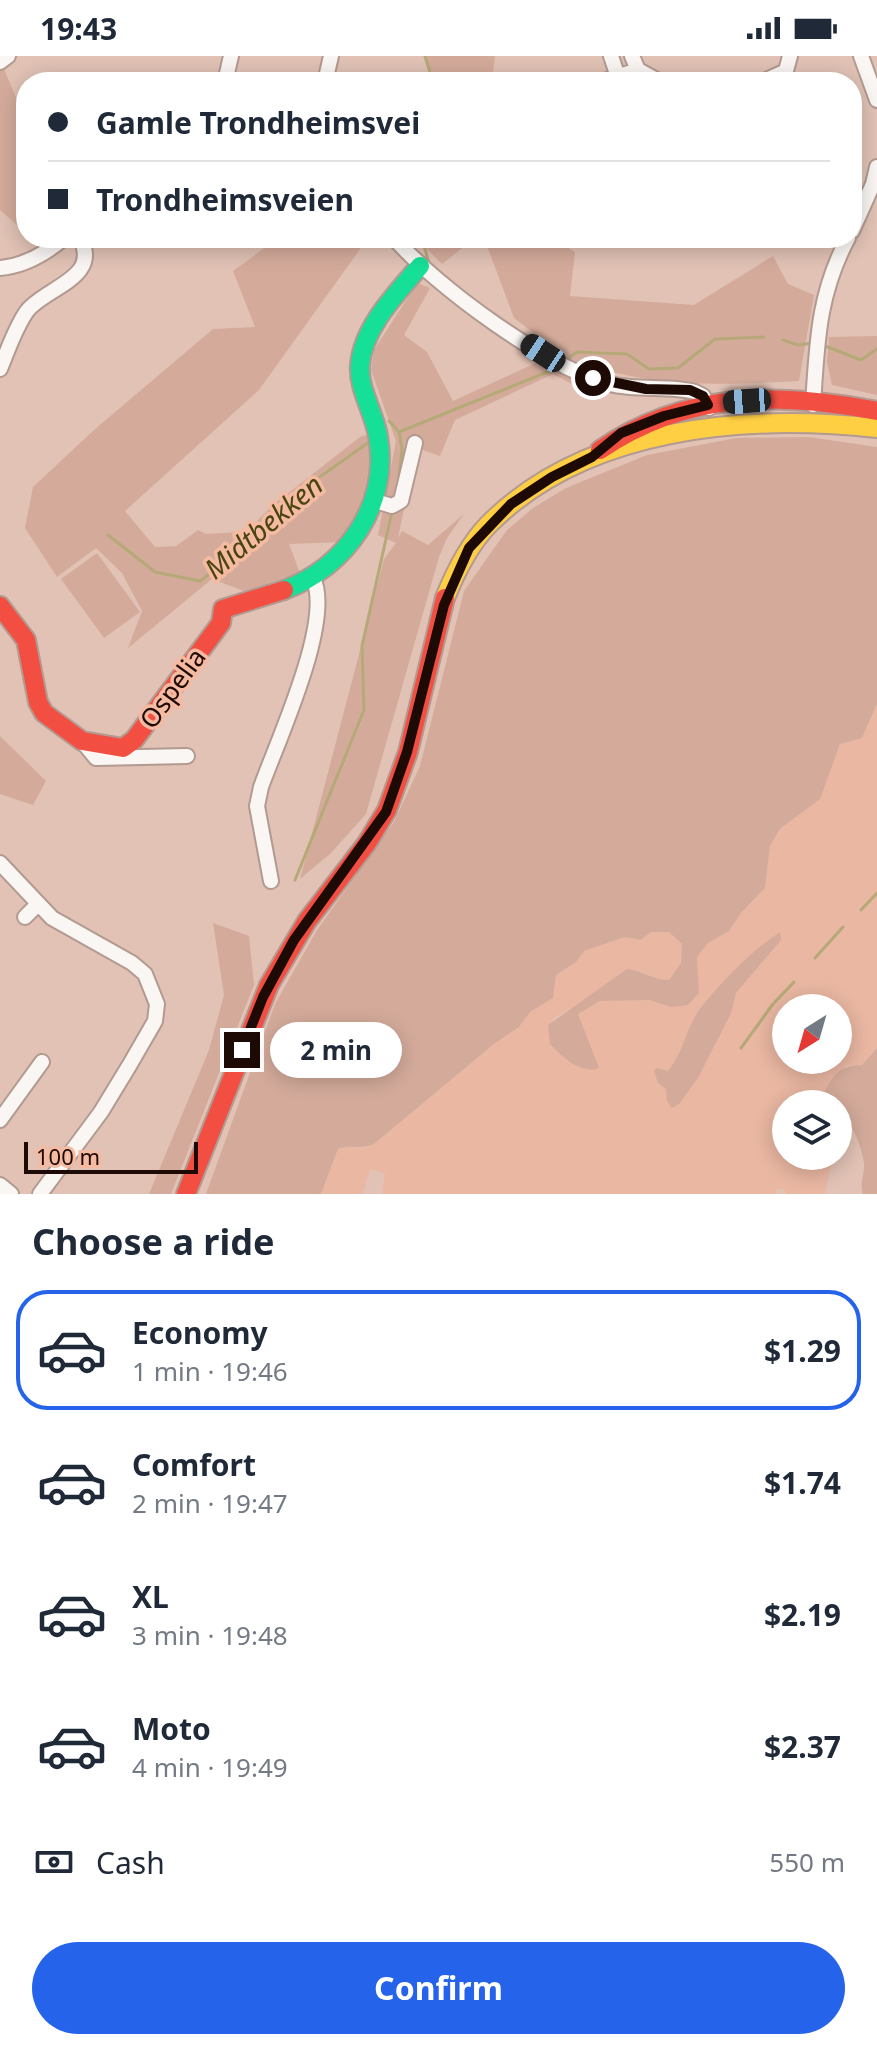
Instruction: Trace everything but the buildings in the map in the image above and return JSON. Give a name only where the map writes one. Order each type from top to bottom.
[{"type":"main road","name":"Ospelia","points":[[0,606],[26,640],[38,702],[44,713],[82,741],[123,748],[134,740],[221,623],[223,609],[313,578],[348,547],[363,524],[372,500],[379,463],[379,439],[361,380],[361,354],[374,328],[420,266]]},
{"type":"main road","points":[[592,457],[621,433],[664,416],[708,405],[764,400],[813,402],[877,411]]},
{"type":"main road","points":[[186,1194],[270,982],[307,921],[372,834],[392,797],[444,605],[462,560],[477,538],[511,504],[552,477],[592,457],[713,427],[812,421],[877,428]]},
{"type":"street","points":[[0,62],[8,56]]},
{"type":"street","points":[[632,56],[642,72]]},
{"type":"street","points":[[861,56],[877,100]]},
{"type":"street","points":[[632,72],[638,70]]},
{"type":"street","points":[[862,209],[877,167]]},
{"type":"street","points":[[0,268],[18,266],[50,248]]},
{"type":"street","points":[[0,369],[27,311],[45,295],[74,278],[84,266],[85,248]]},
{"type":"street","points":[[403,248],[420,266],[507,330],[570,368],[617,385],[690,390],[703,396],[713,427]]},
{"type":"street","points":[[812,421],[821,309],[828,280],[843,248]]},
{"type":"street","points":[[372,500],[392,506],[401,501],[415,443]]},
{"type":"street","points":[[271,881],[257,806],[266,772],[309,654],[319,599],[313,578]]},
{"type":"street","points":[[82,741],[96,758],[187,756]]},
{"type":"street","points":[[0,863],[37,905],[66,929],[132,963],[145,974],[157,1004],[149,1032],[115,1089],[40,1194]]},
{"type":"street","points":[[25,917],[37,905]]},
{"type":"street","points":[[0,1120],[42,1062]]},
{"type":"street","points":[[0,1185],[11,1194]]},
{"type":"shaded area","points":[[425,56],[495,56],[493,72],[430,72]]},
{"type":"shaded area","points":[[3,66],[16,98],[16,224],[0,210],[0,68]]},
{"type":"shaded area","points":[[264,248],[361,248],[259,390],[125,511],[155,547],[176,546],[198,530],[206,534],[242,532],[360,437],[369,434],[371,489],[345,542],[289,544],[300,573],[244,591],[212,579],[128,648],[142,611],[122,573],[96,548],[57,577],[25,528],[33,487],[94,430],[213,329],[255,327],[233,271]]},
{"type":"shaded area","points":[[426,248],[462,248],[442,264]]},
{"type":"shaded area","points":[[488,248],[568,248],[575,252],[570,296],[694,305],[773,256],[788,284],[814,295],[799,381],[692,383],[641,378],[586,365],[572,384],[553,374],[455,420],[440,456],[417,448],[398,538],[402,531],[428,545],[464,514],[447,538],[439,557],[366,814],[331,853],[300,879],[384,559],[396,543],[378,535],[396,441],[371,370],[374,350],[417,283],[430,288],[404,335],[427,352],[453,401],[540,361],[550,345],[514,318]]},
{"type":"shaded area","points":[[877,336],[877,395],[832,385],[827,362],[829,337]]},
{"type":"shaded area","points":[[808,437],[877,447],[877,704],[862,738],[840,744],[820,799],[780,829],[770,846],[765,888],[729,931],[708,943],[697,957],[699,993],[688,1005],[671,1007],[649,1000],[600,1001],[578,1014],[599,1068],[578,1067],[550,1044],[548,1025],[627,969],[669,980],[681,963],[682,944],[669,932],[651,932],[641,940],[625,937],[584,951],[576,962],[556,975],[553,998],[530,1012],[519,1027],[494,1044],[374,1144],[338,1149],[321,1194],[206,1194],[275,1004],[317,930],[394,822],[420,766],[464,591],[507,530],[533,508],[566,488],[647,455],[736,438]]},
{"type":"shaded area","points":[[97,553],[140,612],[104,638],[61,579]]},
{"type":"shaded area","points":[[877,704],[877,1048],[862,1065],[852,1066],[852,994],[772,994],[772,1074],[839,1074],[826,1090],[772,1090],[772,1170],[830,1170],[825,1194],[786,1194],[784,1189],[776,1189],[777,1194],[382,1194],[385,1173],[370,1169],[363,1194],[321,1194],[338,1149],[346,1146],[365,1148],[374,1144],[494,1044],[519,1027],[530,1012],[553,998],[556,975],[576,962],[584,951],[625,937],[641,940],[651,932],[669,932],[682,944],[681,963],[669,980],[656,980],[642,971],[555,1017],[548,1025],[600,1001],[649,1000],[671,1007],[699,993],[697,957],[708,943],[729,931],[765,888],[770,846],[780,830],[820,798],[840,744],[862,738]]},
{"type":"shaded area","points":[[0,736],[46,781],[33,805],[0,794]]},
{"type":"shaded area","points":[[213,923],[249,936],[254,985],[171,1194],[149,1194],[209,1050],[224,995]]},
{"type":"shaded area","points":[[780,932],[781,940],[736,993],[731,1013],[698,1078],[679,1104],[672,1108],[667,1101],[666,1089],[658,1083],[654,1071],[657,1068],[668,1071],[699,1010],[737,968]]},
{"type":"shaded area","points":[[877,1048],[877,1194],[863,1194],[864,1163],[852,1129],[852,1090],[826,1090],[836,1074],[852,1074],[852,1066],[862,1065]]},
{"type":"waterway","points":[[425,56],[430,72]]},
{"type":"waterway","points":[[425,248],[428,260]]},
{"type":"waterway","points":[[570,357],[577,352],[627,354],[649,369],[678,368],[715,339],[764,337]]},
{"type":"waterway","points":[[783,340],[798,345],[813,343]]},
{"type":"waterway","points":[[820,344],[861,360],[877,349]]},
{"type":"waterway","points":[[389,421],[399,432],[552,370]]},
{"type":"waterway","points":[[398,486],[402,449],[399,432]]},
{"type":"waterway","name":"Midtbekken","points":[[108,535],[155,572],[200,581],[267,531],[283,503],[372,440]]},
{"type":"waterway","points":[[295,880],[364,710],[362,646],[392,512]]},
{"type":"waterway","points":[[861,910],[877,893]]},
{"type":"waterway","points":[[815,958],[843,927]]},
{"type":"waterway","points":[[783,994],[794,982]]},
{"type":"waterway","points":[[741,1048],[772,1005]]},
{"type":"traffic: fast","points":[[284,590],[327,566],[359,530],[370,509],[380,461],[376,427],[361,383],[362,351],[382,311],[420,266]]},
{"type":"traffic: slow","points":[[445,598],[463,560],[488,525],[527,492],[572,466],[620,447],[670,434],[722,426],[775,423],[877,428]]},
{"type":"traffic: jam","points":[[600,450],[666,416],[734,401],[804,401],[877,411]]},
{"type":"traffic: jam","points":[[0,606],[26,640],[38,702],[44,713],[82,741],[123,748],[134,740],[221,623],[223,609],[284,590]]},
{"type":"traffic: jam","points":[[186,1194],[269,985],[307,921],[367,843],[387,810],[408,752],[445,598]]},
{"type":"route","points":[[242,1050],[270,982],[294,940],[386,812],[407,752],[444,605],[469,548],[511,504],[536,486],[592,457],[621,433],[664,416],[708,405],[703,396],[690,390],[646,389],[593,378]]}]
